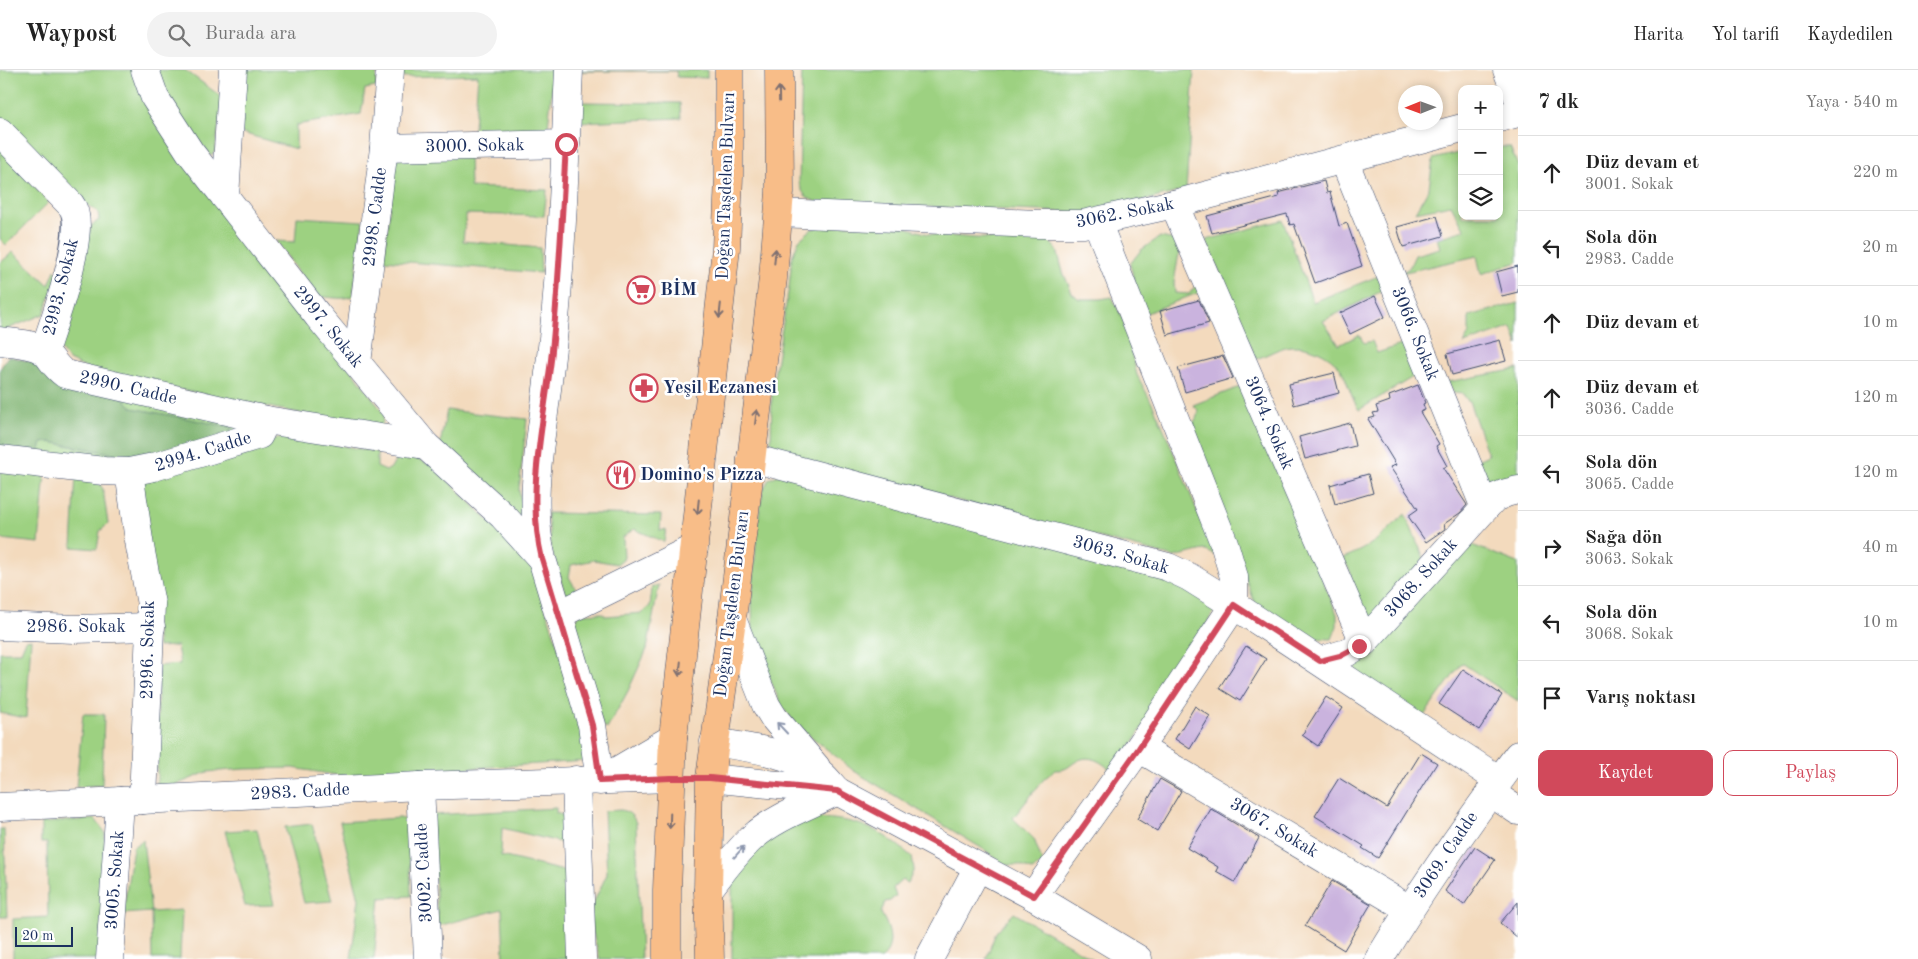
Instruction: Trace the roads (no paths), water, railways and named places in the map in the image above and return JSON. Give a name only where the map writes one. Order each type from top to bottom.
[{"type":"main road","name":"Doğan Taşdelen Bulvarı","points":[[667,959],[667,899],[673,738],[726,248],[730,177],[729,70]]},
{"type":"main road","name":"Doğan Taşdelen Bulvarı","points":[[710,959],[708,890],[710,778],[732,619],[773,278],[779,213],[779,70]]},
{"type":"main road","points":[[673,738],[714,742]]},
{"type":"main road","points":[[671,778],[710,778]]},
{"type":"street","name":"2997. Sokak","points":[[145,70],[155,98],[175,130],[225,197],[357,363],[425,445],[503,516],[542,559]]},
{"type":"street","points":[[225,197],[233,70]]},
{"type":"street","name":"2998. Cadde","points":[[357,363],[384,148],[390,70]]},
{"type":"street","points":[[569,70],[560,268],[551,361],[537,469],[536,520],[542,559],[592,725],[588,781],[582,959]]},
{"type":"street","points":[[1507,70],[1518,98]]},
{"type":"street","points":[[1503,117],[1518,113]]},
{"type":"street","name":"3062. Sokak","points":[[779,213],[1052,225],[1097,222],[1174,204],[1458,129]]},
{"type":"street","name":"2993. Sokak","points":[[0,132],[71,205],[76,213],[77,224],[71,262],[44,351]]},
{"type":"street","name":"3000. Sokak","points":[[384,148],[566,144]]},
{"type":"street","name":"3066. Sokak","points":[[1344,160],[1485,508]]},
{"type":"street","name":"3064. Sokak","points":[[1174,204],[1364,642]]},
{"type":"street","points":[[1034,896],[1139,748],[1234,605],[1234,577],[1224,543],[1097,222]]},
{"type":"street","points":[[0,340],[44,351]]},
{"type":"street","name":"2990. Cadde","points":[[44,351],[57,369],[65,374],[266,420]]},
{"type":"street","name":"2994. Cadde","points":[[0,459],[104,471],[129,472],[154,467],[259,435],[266,420],[425,445]]},
{"type":"street","name":"3063. Sokak","points":[[751,458],[1158,563],[1189,577],[1320,661],[1494,786],[1518,811]]},
{"type":"street","name":"2996. Sokak","points":[[129,472],[151,604],[151,628],[132,800]]},
{"type":"street","name":"3068. Sokak","points":[[1320,661],[1346,653],[1364,642],[1494,498],[1518,490]]},
{"type":"street","points":[[560,614],[694,548]]},
{"type":"street","points":[[732,619],[756,684],[769,712],[837,791]]},
{"type":"street","name":"2986. Sokak","points":[[0,626],[74,629],[151,628]]},
{"type":"street","name":"2983. Cadde","points":[[588,781],[673,738]]},
{"type":"street","points":[[714,742],[761,750],[792,759],[822,775],[837,791],[1034,896],[1138,959]]},
{"type":"street","name":"3067. Sokak","points":[[1139,748],[1410,909]]},
{"type":"street","name":"3069. Cadde","points":[[1379,959],[1410,909],[1494,786],[1518,755]]},
{"type":"street","name":"2983. Cadde","points":[[0,807],[420,786],[671,778]]},
{"type":"street","points":[[710,778],[837,791]]},
{"type":"street","name":"3002. Cadde","points":[[420,786],[428,959]]},
{"type":"street","points":[[708,890],[743,847],[763,829],[783,817],[837,791]]},
{"type":"street","name":"3005. Sokak","points":[[110,959],[132,800]]},
{"type":"street","points":[[929,959],[978,867]]},
{"type":"place","name":"BİM","points":[[641,290]]},
{"type":"place","name":"Yeşil Eczanesi","points":[[644,388]]},
{"type":"place","name":"Domino's Pizza","points":[[621,475]]}]
